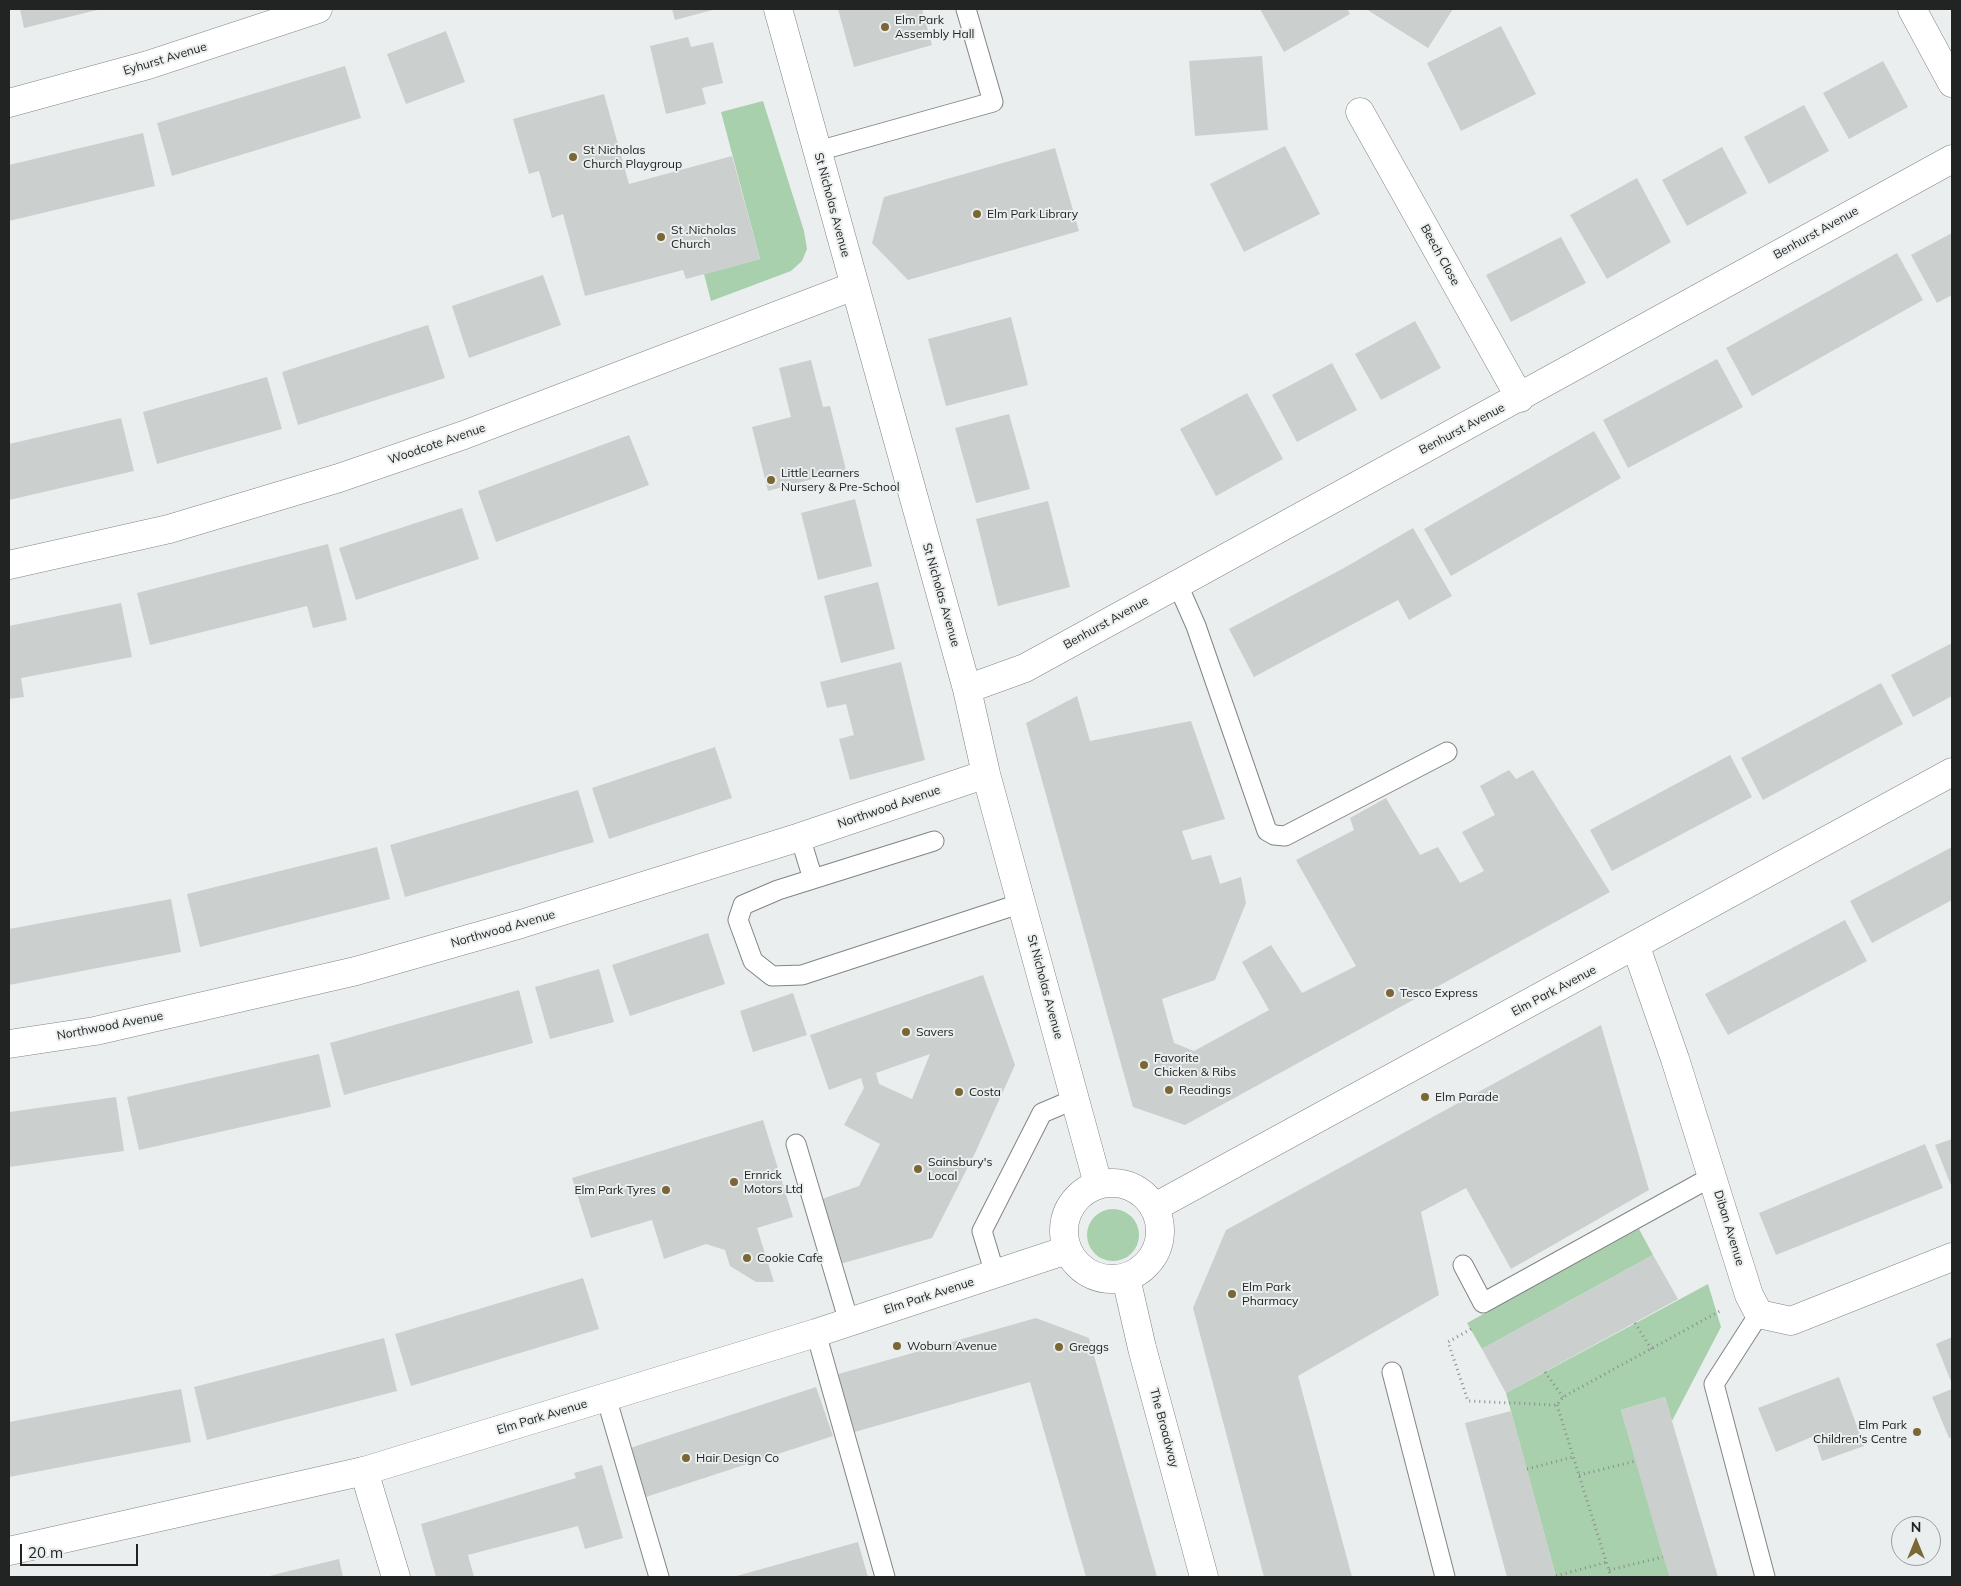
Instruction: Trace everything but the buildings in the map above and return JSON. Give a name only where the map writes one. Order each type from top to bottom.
[{"type":"street","name":"Eyhurst Avenue","points":[[9,103],[148,65],[318,9]]},
{"type":"street","name":"St Nicholas Avenue","points":[[778,9],[967,689],[986,774],[1098,1184]]},
{"type":"street","points":[[1912,9],[1952,83]]},
{"type":"street","name":"Beech Close","points":[[1360,112],[1520,398]]},
{"type":"street","name":"Benhurst Avenue","points":[[967,689],[1025,668],[1346,490],[1520,398],[1952,159]]},
{"type":"street","name":"Woodcote Avenue","points":[[9,565],[169,528],[339,478],[464,435],[854,286]]},
{"type":"street","name":"Elm Park Avenue","points":[[1155,1207],[1952,772]]},
{"type":"street","name":"Northwood Avenue","points":[[9,1044],[95,1031],[356,971],[522,924],[800,837],[986,774]]},
{"type":"street","name":"Diban Avenue","points":[[1636,946],[1676,1059],[1754,1304]]},
{"type":"street","points":[[1120,1182],[1140,1191],[1155,1207],[1161,1228],[1158,1250],[1145,1267],[1126,1278],[1108,1280],[1091,1275],[1077,1265],[1067,1250],[1063,1230],[1068,1210],[1080,1193],[1098,1184],[1120,1182]]},
{"type":"street","name":"Elm Park Avenue","points":[[9,1551],[364,1471],[816,1333],[1067,1250]]},
{"type":"street","points":[[1754,1304],[1791,1321],[1952,1257]]},
{"type":"street","name":"The Broadway","points":[[1126,1278],[1142,1348],[1204,1577]]},
{"type":"street","points":[[364,1471],[396,1577]]},
{"type":"lane","points":[[818,151],[993,102],[966,9]]},
{"type":"lane","points":[[1178,583],[1196,626],[1267,831],[1274,836],[1285,836],[1448,752]]},
{"type":"lane","points":[[800,837],[813,879]]},
{"type":"lane","points":[[934,841],[778,890],[743,905],[738,920],[753,961],[772,976],[802,975],[1022,903]]},
{"type":"lane","points":[[995,1274],[982,1231],[1042,1113],[1075,1099]]},
{"type":"lane","points":[[796,1144],[849,1322]]},
{"type":"lane","points":[[1463,1265],[1483,1303],[1713,1176]]},
{"type":"lane","points":[[1754,1304],[1714,1384],[1765,1577]]},
{"type":"lane","points":[[816,1333],[885,1577]]},
{"type":"lane","points":[[1392,1372],[1445,1577]]},
{"type":"lane","points":[[606,1397],[659,1577]]},
{"type":"path","points":[[1557,1405],[1564,1397],[1652,1350],[1754,1304]]},
{"type":"path","points":[[1635,1323],[1652,1350]]},
{"type":"path","points":[[1474,1328],[1448,1342],[1468,1401],[1557,1405]]},
{"type":"path","points":[[1545,1372],[1564,1397]]},
{"type":"path","points":[[1557,1405],[1611,1577]]},
{"type":"path","points":[[1527,1469],[1573,1457]]},
{"type":"path","points":[[1579,1475],[1636,1461]]},
{"type":"path","points":[[1609,1570],[1663,1556]]},
{"type":"path","points":[[1556,1576],[1607,1562]]},
{"type":"green space","points":[[763,101],[804,231],[807,249],[802,261],[791,271],[711,301],[704,274],[760,259],[721,112]]},
{"type":"green space","points":[[1108,1209],[1118,1209],[1132,1216],[1139,1230],[1139,1240],[1132,1254],[1118,1261],[1108,1261],[1098,1257],[1091,1250],[1087,1240],[1087,1230],[1091,1220],[1098,1213]]},
{"type":"green space","points":[[1639,1229],[1653,1255],[1482,1349],[1467,1323]]},
{"type":"green space","points":[[1708,1284],[1721,1327],[1672,1421],[1665,1397],[1621,1410],[1670,1577],[1556,1577],[1506,1393]]},
{"type":"place","name":"Elm Park Assembly Hall","points":[[885,27]]},
{"type":"place","name":"St Nicholas Church Playgroup","points":[[573,157]]},
{"type":"place","name":"Elm Park Library","points":[[977,214]]},
{"type":"place","name":"St .Nicholas Church","points":[[661,237]]},
{"type":"place","name":"Little Learners Nursery & Pre-School","points":[[771,480]]},
{"type":"place","name":"Tesco Express","points":[[1390,993]]},
{"type":"place","name":"Savers","points":[[906,1032]]},
{"type":"place","name":"Favorite Chicken & Ribs","points":[[1144,1065]]},
{"type":"place","name":"Readings","points":[[1169,1090]]},
{"type":"place","name":"Costa","points":[[959,1092]]},
{"type":"place","name":"Elm Parade","points":[[1425,1097]]},
{"type":"place","name":"Sainsbury's Local","points":[[918,1169]]},
{"type":"place","name":"Ernrick Motors Ltd","points":[[734,1182]]},
{"type":"place","name":"Elm Park Tyres","points":[[666,1190]]},
{"type":"place","name":"Cookie Cafe","points":[[747,1258]]},
{"type":"place","name":"Elm Park Pharmacy","points":[[1232,1294]]},
{"type":"place","name":"Woburn Avenue","points":[[897,1346]]},
{"type":"place","name":"Greggs","points":[[1059,1347]]},
{"type":"place","name":"Elm Park Children's Centre","points":[[1917,1432]]},
{"type":"place","name":"Hair Design Co","points":[[686,1458]]}]
